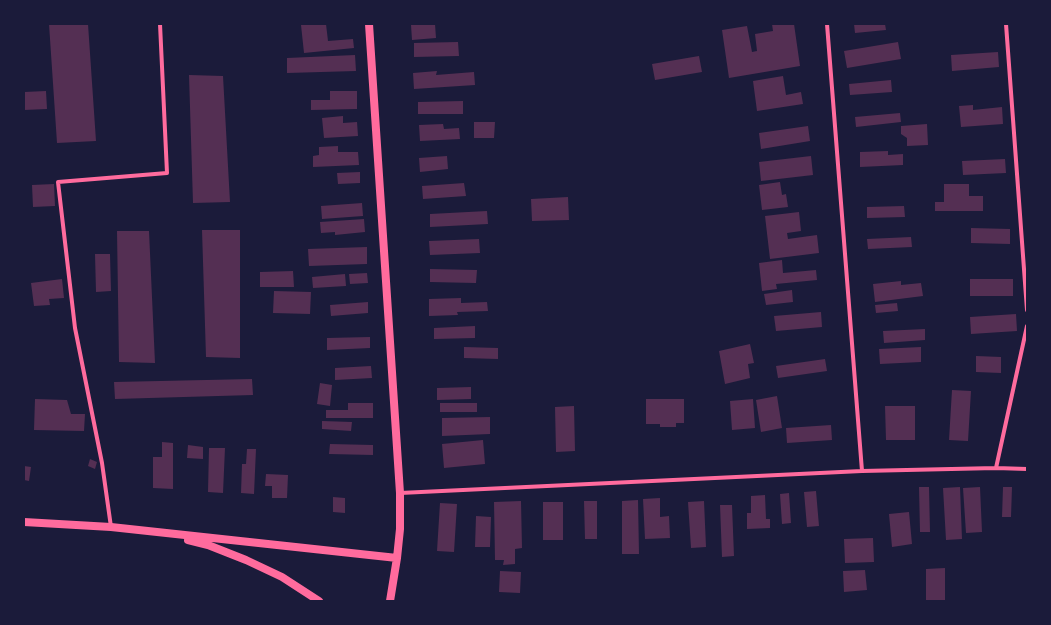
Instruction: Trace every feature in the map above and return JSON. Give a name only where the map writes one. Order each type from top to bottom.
[{"type":"main road","points":[[369,24],[400,493],[400,529],[390,601]]},
{"type":"main road","points":[[24,522],[166,533],[397,558]]},
{"type":"main road","points":[[166,533],[208,545],[246,560],[282,578],[319,601]]},
{"type":"street","points":[[111,528],[102,463],[75,328],[58,182],[167,173],[160,24]]},
{"type":"street","points":[[827,24],[862,471]]},
{"type":"street","points":[[1006,24],[1027,310]]},
{"type":"street","points":[[996,468],[1027,326]]},
{"type":"street","points":[[400,493],[862,471],[996,468],[1027,469]]},
{"type":"building","points":[[49,24],[88,24],[96,141],[57,143]]},
{"type":"building","points":[[326,24],[328,41],[353,39],[354,48],[304,53],[301,25]]},
{"type":"building","points":[[435,24],[436,38],[412,40],[411,25]]},
{"type":"building","points":[[772,24],[794,24],[800,66],[729,78],[722,30],[747,26],[752,52],[757,51],[755,34],[773,31]]},
{"type":"building","points":[[854,24],[885,24],[886,30],[855,33]]},
{"type":"building","points":[[458,42],[459,56],[414,57],[414,43]]},
{"type":"building","points":[[898,42],[901,59],[847,68],[844,51]]},
{"type":"building","points":[[998,52],[999,67],[952,71],[951,55]]},
{"type":"building","points":[[355,55],[356,71],[287,73],[287,58]]},
{"type":"building","points":[[699,56],[702,72],[655,80],[652,64]]},
{"type":"building","points":[[437,71],[436,75],[474,72],[475,85],[414,89],[413,73]]},
{"type":"building","points":[[189,75],[223,76],[230,202],[193,203]]},
{"type":"building","points":[[783,76],[786,95],[801,92],[803,104],[757,111],[753,81]]},
{"type":"building","points":[[891,80],[892,92],[850,95],[849,84]]},
{"type":"building","points":[[46,91],[47,109],[24,110],[24,92]]},
{"type":"building","points":[[330,91],[357,91],[357,109],[311,110],[311,100],[330,100]]},
{"type":"building","points":[[463,101],[463,114],[418,114],[418,102]]},
{"type":"building","points":[[973,105],[973,110],[1002,107],[1003,124],[961,127],[959,106]]},
{"type":"building","points":[[900,113],[901,122],[856,127],[855,117]]},
{"type":"building","points":[[343,116],[343,123],[357,122],[358,136],[324,138],[322,118]]},
{"type":"building","points":[[474,122],[495,122],[494,138],[474,138]]},
{"type":"building","points":[[443,124],[444,129],[459,128],[460,139],[420,141],[419,125]]},
{"type":"building","points":[[927,124],[928,145],[907,146],[907,138],[901,134],[901,126]]},
{"type":"building","points":[[808,126],[810,141],[761,149],[759,133]]},
{"type":"building","points":[[338,146],[338,152],[358,152],[359,165],[313,167],[313,156],[319,155],[319,147]]},
{"type":"building","points":[[888,151],[888,155],[903,154],[903,165],[860,167],[860,152]]},
{"type":"building","points":[[447,156],[448,169],[420,172],[419,158]]},
{"type":"building","points":[[811,156],[813,175],[761,181],[759,162]]},
{"type":"building","points":[[1005,159],[1006,173],[963,175],[962,161]]},
{"type":"building","points":[[360,172],[360,183],[338,184],[337,173]]},
{"type":"building","points":[[780,182],[782,195],[786,194],[788,207],[762,210],[759,185]]},
{"type":"building","points":[[464,183],[466,196],[423,199],[422,186]]},
{"type":"building","points":[[54,184],[55,206],[33,207],[32,185]]},
{"type":"building","points":[[944,184],[969,184],[969,196],[983,196],[983,211],[935,211],[935,202],[944,202]]},
{"type":"building","points":[[568,197],[569,220],[532,221],[531,199]]},
{"type":"building","points":[[362,203],[363,216],[322,219],[321,206]]},
{"type":"building","points":[[904,206],[905,217],[867,218],[867,207]]},
{"type":"building","points":[[487,211],[488,224],[430,227],[430,214]]},
{"type":"building","points":[[799,212],[801,231],[787,233],[788,239],[817,235],[819,253],[770,259],[765,216]]},
{"type":"building","points":[[364,219],[365,232],[335,235],[335,232],[321,233],[320,222]]},
{"type":"building","points":[[971,228],[1010,229],[1010,244],[971,243]]},
{"type":"building","points":[[202,230],[240,230],[240,358],[206,357]]},
{"type":"building","points":[[117,231],[149,231],[155,363],[119,362]]},
{"type":"building","points":[[911,237],[912,247],[868,249],[867,239]]},
{"type":"building","points":[[479,239],[480,253],[430,255],[429,241]]},
{"type":"building","points":[[367,247],[367,264],[309,266],[308,249]]},
{"type":"building","points":[[95,254],[110,254],[111,291],[96,292]]},
{"type":"building","points":[[782,260],[783,273],[816,270],[817,280],[776,284],[777,289],[762,291],[759,263]]},
{"type":"building","points":[[430,269],[477,270],[476,283],[430,282]]},
{"type":"building","points":[[293,271],[294,287],[260,287],[260,272]]},
{"type":"building","points":[[367,273],[368,283],[350,284],[349,274]]},
{"type":"building","points":[[345,274],[346,286],[313,288],[312,277]]},
{"type":"building","points":[[62,279],[64,298],[49,299],[50,305],[34,306],[31,283]]},
{"type":"building","points":[[970,279],[1013,279],[1013,296],[970,296]]},
{"type":"building","points":[[901,281],[901,285],[921,283],[923,296],[875,302],[873,284]]},
{"type":"building","points":[[792,290],[793,302],[766,305],[764,294]]},
{"type":"building","points":[[274,291],[311,292],[310,314],[273,313]]},
{"type":"building","points":[[461,298],[461,303],[487,302],[488,311],[457,312],[458,315],[429,316],[429,299]]},
{"type":"building","points":[[368,302],[368,313],[331,316],[330,305]]},
{"type":"building","points":[[897,303],[898,311],[876,313],[875,305]]},
{"type":"building","points":[[821,312],[822,327],[776,331],[774,316]]},
{"type":"building","points":[[1016,314],[1017,331],[971,334],[970,317]]},
{"type":"building","points":[[475,326],[475,338],[434,339],[434,328]]},
{"type":"building","points":[[925,329],[925,340],[884,343],[883,331]]},
{"type":"building","points":[[370,337],[370,348],[327,350],[327,338]]},
{"type":"building","points":[[750,344],[754,363],[748,364],[750,378],[725,384],[719,351]]},
{"type":"building","points":[[464,347],[498,348],[498,359],[464,358]]},
{"type":"building","points":[[921,347],[921,362],[880,364],[879,349]]},
{"type":"building","points":[[976,356],[1001,357],[1001,373],[976,372]]},
{"type":"building","points":[[825,359],[827,371],[778,378],[776,366]]},
{"type":"building","points":[[371,366],[372,378],[335,380],[335,368]]},
{"type":"building","points":[[252,379],[253,395],[115,399],[114,382]]},
{"type":"building","points":[[320,383],[332,385],[330,406],[317,404]]},
{"type":"building","points":[[471,387],[471,399],[437,400],[437,388]]},
{"type":"building","points":[[952,390],[971,391],[968,441],[949,440]]},
{"type":"building","points":[[777,396],[782,428],[761,432],[756,400]]},
{"type":"building","points":[[35,399],[67,400],[71,414],[85,414],[84,431],[34,430]]},
{"type":"building","points":[[646,399],[684,399],[684,423],[676,423],[676,427],[660,427],[660,424],[646,424]]},
{"type":"building","points":[[753,399],[755,428],[732,430],[730,401]]},
{"type":"building","points":[[348,403],[373,403],[373,418],[326,418],[326,410],[348,410]]},
{"type":"building","points":[[440,403],[477,403],[477,412],[440,412]]},
{"type":"building","points":[[574,406],[575,451],[556,452],[555,407]]},
{"type":"building","points":[[885,406],[915,406],[915,440],[886,440]]},
{"type":"building","points":[[490,417],[490,434],[442,436],[442,418]]},
{"type":"building","points":[[322,421],[352,422],[351,431],[322,429]]},
{"type":"building","points":[[831,425],[832,440],[787,443],[786,428]]},
{"type":"building","points":[[483,440],[485,464],[444,468],[442,444]]},
{"type":"building","points":[[162,442],[173,443],[173,489],[153,488],[153,457],[162,457]]},
{"type":"building","points":[[330,444],[373,445],[373,455],[329,454]]},
{"type":"building","points":[[188,445],[203,447],[203,459],[187,458]]},
{"type":"building","points":[[209,448],[225,448],[223,493],[208,492]]},
{"type":"building","points":[[247,449],[256,449],[254,494],[241,493],[242,464],[246,464]]},
{"type":"building","points":[[90,459],[97,462],[95,469],[88,466]]},
{"type":"building","points":[[24,466],[31,467],[29,481],[24,480]]},
{"type":"building","points":[[266,474],[288,475],[287,498],[272,498],[272,486],[265,486]]},
{"type":"building","points":[[919,487],[929,487],[930,532],[920,532]]},
{"type":"building","points":[[960,487],[962,539],[946,540],[943,488]]},
{"type":"building","points":[[980,487],[982,532],[966,533],[963,488]]},
{"type":"building","points":[[1003,487],[1012,487],[1011,517],[1002,517]]},
{"type":"building","points":[[816,491],[819,526],[807,527],[804,492]]},
{"type":"building","points":[[789,493],[791,523],[782,524],[780,494]]},
{"type":"building","points":[[765,495],[766,519],[770,519],[770,528],[747,529],[747,513],[751,513],[751,496]]},
{"type":"building","points":[[333,497],[345,498],[345,513],[333,512]]},
{"type":"building","points":[[660,498],[660,517],[669,516],[670,538],[645,539],[643,499]]},
{"type":"building","points":[[638,500],[639,554],[622,554],[622,501]]},
{"type":"building","points":[[521,501],[522,548],[515,549],[515,564],[503,565],[504,560],[495,560],[494,502]]},
{"type":"building","points":[[584,501],[597,501],[597,539],[585,539]]},
{"type":"building","points":[[704,501],[706,547],[691,548],[688,502]]},
{"type":"building","points":[[543,502],[563,502],[563,540],[543,540]]},
{"type":"building","points":[[440,503],[457,504],[454,552],[437,551]]},
{"type":"building","points":[[720,505],[732,505],[734,556],[722,557]]},
{"type":"building","points":[[909,512],[912,544],[892,547],[889,514]]},
{"type":"building","points":[[476,516],[491,517],[490,547],[475,547]]},
{"type":"building","points":[[873,538],[874,562],[845,563],[844,539]]},
{"type":"building","points":[[945,568],[945,601],[926,601],[926,569]]},
{"type":"building","points":[[865,570],[867,590],[844,592],[843,571]]},
{"type":"building","points":[[500,571],[521,572],[520,593],[499,592]]}]
